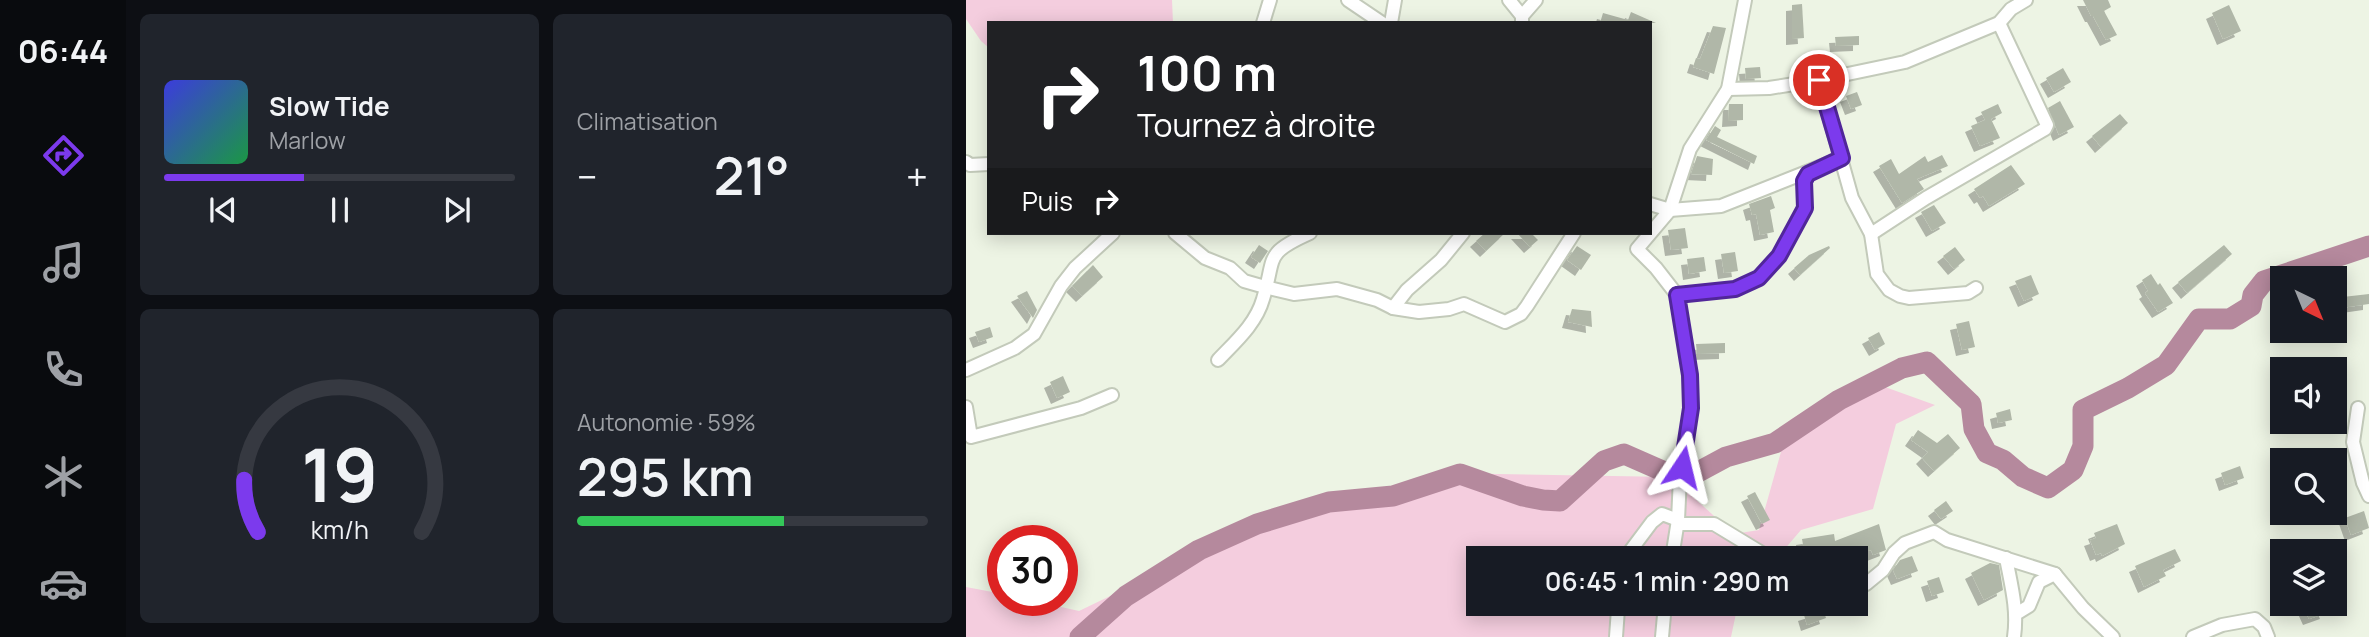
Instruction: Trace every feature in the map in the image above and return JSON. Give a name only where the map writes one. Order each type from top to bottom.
[{"type":"street","points":[[1264,21],[1270,0]]},
{"type":"street","points":[[1348,0],[1379,21]]},
{"type":"street","points":[[1391,21],[1395,0]]},
{"type":"street","points":[[1509,0],[1522,19],[1536,0]]},
{"type":"street","points":[[1652,232],[1670,211],[1690,149],[1728,89],[1745,0]]},
{"type":"street","points":[[1728,89],[1769,88],[1905,62],[1999,23],[2011,9],[2026,0]]},
{"type":"street","points":[[1871,234],[1926,198],[2045,129],[2047,125],[1999,23]]},
{"type":"street","points":[[1819,80],[1852,198],[1871,234],[1877,274],[1889,290],[1909,298],[1968,293],[1976,288]]},
{"type":"street","points":[[1652,205],[1670,211],[1721,206],[1808,174],[1842,158]]},
{"type":"street","points":[[966,162],[970,165],[987,164]]},
{"type":"street","points":[[1677,295],[1735,289],[1759,278],[1779,256],[1805,208],[1804,181],[1808,174]]},
{"type":"street","points":[[966,370],[1015,348],[1034,334],[1061,286],[1075,268],[1111,235]]},
{"type":"street","points":[[1177,235],[1205,258],[1230,268],[1244,281],[1265,287],[1294,293],[1337,289],[1377,300],[1393,308],[1431,312],[1464,304],[1505,322],[1512,320],[1527,306],[1573,235]]},
{"type":"street","points":[[1218,360],[1247,330],[1263,300],[1272,257],[1287,244],[1306,235]]},
{"type":"street","points":[[1393,308],[1407,290],[1441,260],[1461,235]]},
{"type":"street","points":[[1649,235],[1637,249],[1677,295],[1690,375],[1691,408],[1681,472],[1674,546]]},
{"type":"street","points":[[966,407],[971,437],[1081,408],[1112,395]]},
{"type":"street","points":[[2358,408],[2353,442],[2369,496]]},
{"type":"street","points":[[1634,546],[1662,513],[1678,522],[1714,524],[1750,546]]},
{"type":"street","points":[[1868,582],[1883,570],[1894,553],[1905,543],[1934,532],[1947,540],[2055,574],[2083,608],[2113,637]]},
{"type":"street","points":[[2006,558],[2016,614],[2014,637]]},
{"type":"street","points":[[2016,614],[2029,607],[2039,582],[2055,574]]},
{"type":"street","points":[[1616,637],[1618,616]]},
{"type":"street","points":[[1662,637],[1664,616]]},
{"type":"street","points":[[2193,637],[2222,625],[2255,620],[2264,627],[2268,637]]},
{"type":"shaded area","points":[[966,0],[1172,0],[1173,21],[987,21],[987,46],[966,19]]},
{"type":"shaded area","points":[[1860,378],[1935,405],[1896,424],[1873,509],[1801,530],[1787,546],[1466,546],[1466,616],[1735,616],[1731,637],[966,637],[966,587],[987,591],[987,616],[1078,616],[1078,611],[1239,534],[1439,473],[1671,477],[1734,534],[1759,530],[1790,420]]},
{"type":"building","points":[[2083,0],[2108,0],[2111,7],[2104,11],[2117,35],[2106,40]]},
{"type":"building","points":[[1802,4],[1804,38],[1792,39],[1792,5]]},
{"type":"building","points":[[2229,5],[2241,31],[2223,39],[2212,13]]},
{"type":"building","points":[[1631,12],[1651,21],[1601,21],[1603,13],[1628,20]]},
{"type":"building","points":[[1713,26],[1726,28],[1714,74],[1693,67],[1696,58],[1700,59]]},
{"type":"building","points":[[1859,36],[1859,45],[1836,46],[1835,37]]},
{"type":"building","points":[[1760,67],[1761,78],[1746,79],[1745,68]]},
{"type":"building","points":[[2063,68],[2071,82],[2054,92],[2046,78]]},
{"type":"building","points":[[1857,92],[1862,105],[1851,109],[1846,96]]},
{"type":"building","points":[[2060,101],[2074,127],[2059,135],[2048,108]]},
{"type":"building","points":[[1729,104],[1743,104],[1743,120],[1728,121]]},
{"type":"building","points":[[1998,104],[2002,113],[1991,119],[2000,138],[1980,146],[1971,126],[1985,120],[1981,112]]},
{"type":"building","points":[[2120,114],[2128,123],[2101,147],[2092,136]]},
{"type":"building","points":[[1715,126],[1721,130],[1717,137],[1757,156],[1754,164],[1706,140]]},
{"type":"building","points":[[1942,155],[1948,166],[1917,179],[1924,189],[1902,203],[1879,166],[1891,159],[1899,174],[1925,156],[1928,162]]},
{"type":"building","points":[[1697,156],[1713,159],[1712,175],[1691,174]]},
{"type":"building","points":[[2011,165],[2025,184],[1989,206],[1983,196],[1980,198],[1974,189]]},
{"type":"building","points":[[1771,196],[1775,208],[1770,210],[1774,232],[1760,235],[1756,214],[1752,215],[1749,204]]},
{"type":"building","points":[[1934,205],[1946,223],[1932,231],[1921,212]]},
{"type":"building","points":[[1685,228],[1688,248],[1671,250],[1668,230]]},
{"type":"building","points":[[1483,235],[1503,235],[1486,251],[1476,241]]},
{"type":"building","points":[[1519,235],[1533,235],[1538,240],[1530,247]]},
{"type":"building","points":[[1259,245],[1268,251],[1260,263],[1251,257]]},
{"type":"building","points":[[2224,245],[2232,254],[2187,293],[2178,282]]},
{"type":"building","points":[[1577,246],[1591,255],[1581,270],[1567,260]]},
{"type":"building","points":[[1829,246],[1830,248],[1800,275],[1794,268],[1809,255]]},
{"type":"building","points":[[1955,247],[1965,260],[1954,269],[1943,256]]},
{"type":"building","points":[[1735,252],[1738,271],[1724,273],[1721,254]]},
{"type":"building","points":[[1704,257],[1706,271],[1689,274],[1687,259]]},
{"type":"building","points":[[1093,265],[1103,277],[1082,296],[1072,286]]},
{"type":"building","points":[[2151,274],[2173,303],[2158,312],[2145,293],[2148,291],[2142,280]]},
{"type":"building","points":[[2031,275],[2039,294],[2024,301],[2015,281]]},
{"type":"building","points":[[1027,291],[1037,310],[1033,318],[1017,296]]},
{"type":"building","points":[[2369,294],[2369,304],[2347,307],[2347,297]]},
{"type":"building","points":[[1572,309],[1591,311],[1592,327],[1568,322]]},
{"type":"building","points":[[1969,321],[1975,347],[1962,350],[1956,324]]},
{"type":"building","points":[[990,327],[993,337],[979,342],[975,332]]},
{"type":"building","points":[[1879,332],[1885,344],[1875,350],[1868,338]]},
{"type":"building","points":[[1725,343],[1725,353],[1697,354],[1696,344]]},
{"type":"building","points":[[1063,376],[1070,392],[1057,398],[1050,382]]},
{"type":"building","points":[[2010,409],[2012,420],[1998,423],[1996,413]]},
{"type":"building","points":[[1918,430],[1937,443],[1948,434],[1960,448],[1934,471],[1922,458],[1928,452],[1911,440]]},
{"type":"building","points":[[2240,466],[2244,478],[2225,485],[2221,473]]},
{"type":"building","points":[[1755,492],[1770,520],[1762,524],[1747,496]]},
{"type":"building","points":[[1946,501],[1953,511],[1941,519],[1934,510]]},
{"type":"building","points":[[2364,511],[2369,528],[2351,535],[2347,517]]},
{"type":"building","points":[[1879,524],[1886,550],[1873,555],[1871,550],[1868,551],[1868,546],[1803,546],[1802,539],[1834,534],[1835,541]]},
{"type":"building","points":[[2117,524],[2125,544],[2102,556],[2101,553],[2096,555],[2090,540],[2096,538],[2094,533]]},
{"type":"building","points":[[2175,549],[2181,561],[2163,570],[2166,576],[2144,587],[2135,566]]},
{"type":"building","points":[[1912,556],[1918,571],[1897,579],[1893,570],[1900,560]]},
{"type":"building","points":[[1990,563],[1999,565],[2003,590],[1984,600],[1971,573]]},
{"type":"building","points":[[1939,577],[1944,592],[1932,596],[1927,581]]},
{"type":"building","points":[[1804,616],[1825,616],[1826,618],[1807,625]]},
{"type":"waterway","points":[[1080,637],[1126,596],[1199,550],[1257,524],[1329,502],[1393,496],[1460,474],[1523,496],[1560,501],[1604,461],[1624,454],[1665,472],[1700,471],[1726,457],[1775,443],[1839,400],[1902,368],[1927,362],[1971,404],[1974,429],[1987,453],[2003,460],[2023,477],[2048,488],[2073,470],[2083,446],[2083,410],[2128,388],[2166,365],[2199,319],[2230,319],[2251,306],[2253,295],[2264,281],[2369,246]]},
{"type":"route","points":[[1682,467],[1691,408],[1690,375],[1677,295],[1735,289],[1751,283],[1779,256],[1805,208],[1804,181],[1808,174],[1842,158],[1819,80]]}]
